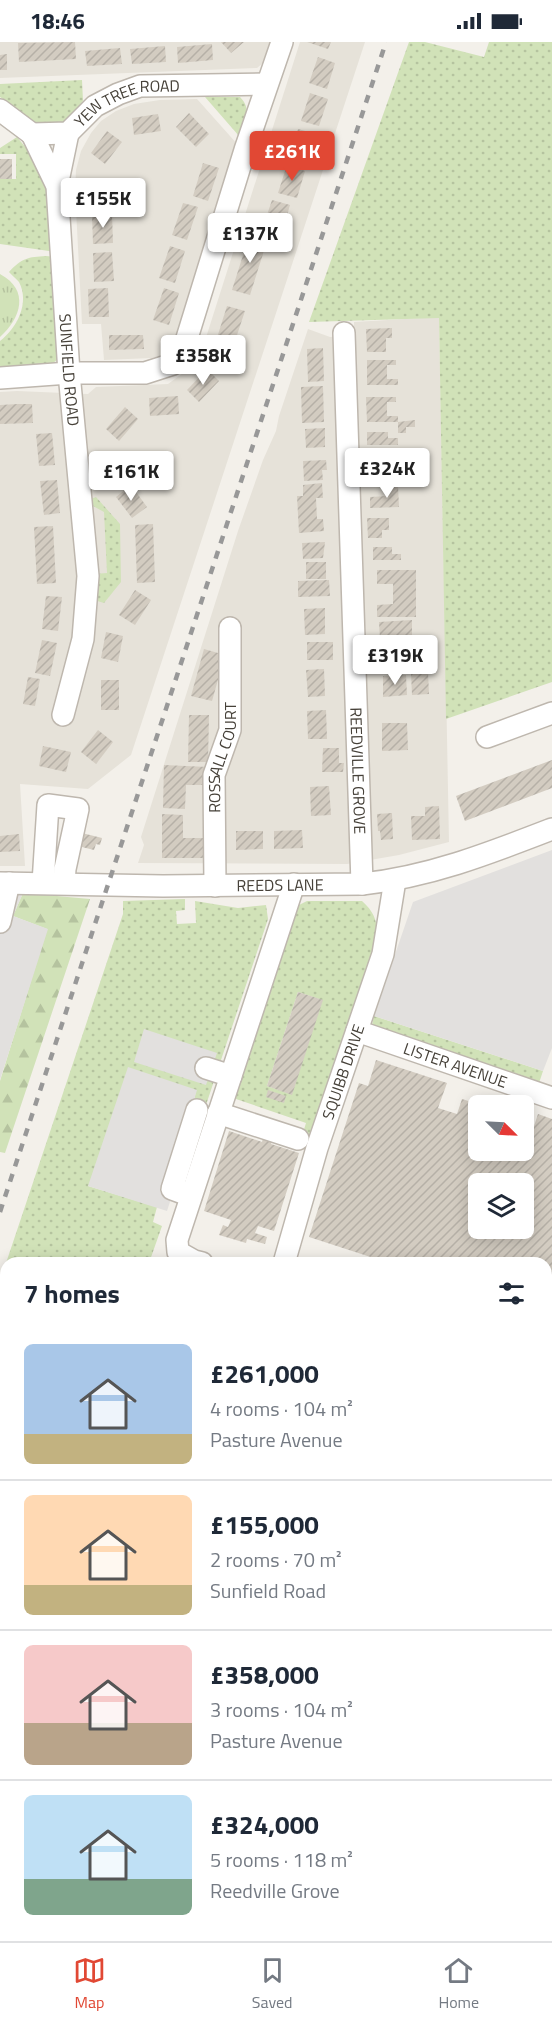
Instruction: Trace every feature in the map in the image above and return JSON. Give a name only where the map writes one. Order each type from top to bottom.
[{"type":"street","points":[[0,378],[69,373],[145,373],[172,364],[183,351],[282,42]]},
{"type":"street","name":"YEW TREE ROAD","points":[[32,134],[68,133],[95,106],[140,86],[267,84]]},
{"type":"street","points":[[0,110],[32,134]]},
{"type":"street","points":[[57,186],[68,133]]},
{"type":"street","name":"SUNFIELD ROAD","points":[[32,134],[57,186],[69,373],[88,576],[83,639],[63,715]]},
{"type":"street","name":"REEDVILLE GROVE","points":[[344,333],[363,884]]},
{"type":"street","name":"ROSSALL COURT","points":[[215,886],[214,775],[230,730],[230,628]]},
{"type":"street","points":[[487,737],[552,713]]},
{"type":"street","points":[[43,883],[48,805],[78,809],[64,883]]},
{"type":"street","name":"REEDS LANE","points":[[5,883],[215,886],[363,884],[395,880],[447,868],[552,829]]},
{"type":"street","name":"SQUIBB DRIVE","points":[[286,1257],[317,1148],[383,954],[395,880]]},
{"type":"street","points":[[0,922],[5,883]]},
{"type":"street","points":[[187,1257],[178,1252],[177,1240],[191,1196],[206,1112],[231,1076],[294,885]]},
{"type":"street","name":"LISTER AVENUE","points":[[357,1031],[552,1098]]},
{"type":"street","points":[[206,1068],[231,1076]]},
{"type":"street","points":[[206,1112],[298,1139]]},
{"type":"shaded area","points":[[0,42],[270,42],[263,63],[257,68],[0,78]]},
{"type":"shaded area","points":[[300,42],[365,42],[131,755],[88,789],[20,784],[25,866],[0,866],[0,392],[88,394],[96,387],[168,384],[190,368],[203,347]]},
{"type":"shaded area","points":[[197,99],[238,145],[175,343],[162,355],[152,358],[104,360],[101,324],[82,324],[75,190],[76,170],[81,151],[101,121],[116,111],[134,104],[160,100]]},
{"type":"shaded area","points":[[439,317],[449,842],[399,855],[347,864],[138,863],[144,845],[141,837],[238,531],[263,460],[276,431],[308,329],[330,337],[354,335],[354,322]]},
{"type":"shaded area","points":[[552,850],[552,1048],[543,1071],[374,1016],[413,902]]},
{"type":"shaded area","points":[[0,892],[23,893],[13,916],[48,929],[0,1080]]},
{"type":"shaded area","points":[[144,1029],[217,1053],[206,1085],[134,1062]]},
{"type":"shaded area","points":[[128,1067],[197,1090],[194,1100],[202,1103],[167,1211],[88,1186]]},
{"type":"green space","points":[[409,42],[425,42],[484,57],[489,42],[552,42],[552,682],[446,719],[439,318],[309,322]]},
{"type":"green space","points":[[82,80],[83,101],[62,126],[42,125],[34,122],[0,97],[0,84]]},
{"type":"green space","points":[[205,97],[240,97],[247,111],[239,136]]},
{"type":"green space","points":[[17,137],[31,154],[47,184],[56,252],[0,244],[0,179],[16,179],[16,154],[0,154],[0,148]]},
{"type":"green space","points":[[56,257],[60,357],[51,365],[0,371],[0,341],[16,322],[23,298],[19,282],[9,272],[26,259]]},
{"type":"green space","points":[[0,274],[16,288],[19,304],[13,321],[0,337]]},
{"type":"green space","points":[[96,497],[120,524],[121,582],[104,603],[94,600],[94,574],[107,573],[104,512],[93,506],[91,499]]},
{"type":"green space","points":[[23,893],[90,899],[5,1153],[0,1152],[0,1081],[47,929],[13,916]]},
{"type":"green space","points":[[185,899],[185,910],[176,911],[177,924],[196,923],[195,901],[238,908],[266,905],[268,919],[206,1105],[194,1101],[196,1090],[88,1186],[157,1207],[153,1222],[162,1226],[151,1257],[8,1257],[123,914],[123,901]]},
{"type":"green space","points":[[307,901],[362,901],[372,913],[377,926],[373,954],[310,1140],[302,1136],[306,1123],[236,1099],[234,1089],[299,905]],"holes":[[[298,992],[322,1000],[291,1094],[267,1086]]]},
{"type":"green space","points":[[374,1016],[543,1071],[538,1086],[371,1030]]},
{"type":"building","points":[[75,42],[76,59],[19,62],[18,43]]},
{"type":"building","points":[[221,42],[244,42],[231,53]]},
{"type":"building","points":[[307,42],[331,42],[328,49]]},
{"type":"building","points":[[212,44],[213,60],[178,63],[177,47]]},
{"type":"building","points":[[165,46],[166,62],[132,64],[130,49]]},
{"type":"building","points":[[120,48],[122,64],[87,66],[85,51]]},
{"type":"building","points":[[7,54],[7,70],[0,70],[0,55]]},
{"type":"building","points":[[318,57],[335,63],[327,89],[309,83]]},
{"type":"building","points":[[310,93],[328,99],[319,126],[301,121]]},
{"type":"building","points":[[189,113],[209,134],[196,147],[176,127]]},
{"type":"building","points":[[158,114],[161,131],[134,135],[132,118]]},
{"type":"building","points":[[298,129],[316,134],[308,162],[289,156]]},
{"type":"building","points":[[107,131],[122,142],[105,164],[91,153]]},
{"type":"building","points":[[0,159],[12,159],[12,179],[0,179]]},
{"type":"building","points":[[203,163],[219,168],[208,201],[193,196]]},
{"type":"building","points":[[287,165],[305,171],[297,198],[278,193]]},
{"type":"building","points":[[83,178],[102,178],[104,206],[84,207]]},
{"type":"building","points":[[272,200],[290,205],[282,233],[263,227]]},
{"type":"building","points":[[183,203],[198,207],[187,240],[172,235]]},
{"type":"building","points":[[112,214],[113,243],[93,244],[92,215]]},
{"type":"building","points":[[250,233],[268,238],[250,295],[232,290]]},
{"type":"building","points":[[170,246],[185,251],[175,283],[159,278]]},
{"type":"building","points":[[112,252],[114,281],[94,282],[93,253]]},
{"type":"building","points":[[108,288],[109,317],[89,317],[88,289]]},
{"type":"building","points":[[164,288],[179,293],[169,325],[153,320]]},
{"type":"building","points":[[227,306],[245,311],[226,368],[209,363]]},
{"type":"building","points":[[392,328],[392,338],[386,338],[386,352],[367,352],[366,329]]},
{"type":"building","points":[[109,335],[143,335],[144,349],[109,350]]},
{"type":"building","points":[[323,348],[324,381],[308,382],[307,349]]},
{"type":"building","points":[[367,360],[396,360],[396,365],[387,365],[387,379],[398,379],[398,385],[367,385]]},
{"type":"building","points":[[207,369],[219,381],[199,402],[187,390]]},
{"type":"building","points":[[323,386],[324,422],[302,423],[301,387]]},
{"type":"building","points":[[178,396],[179,414],[150,416],[149,398]]},
{"type":"building","points":[[366,397],[396,397],[396,402],[387,402],[387,416],[398,416],[398,422],[367,422]]},
{"type":"building","points":[[32,404],[33,423],[0,424],[0,405]]},
{"type":"building","points":[[125,407],[138,419],[119,441],[106,429]]},
{"type":"building","points":[[415,420],[415,427],[406,427],[406,433],[398,433],[398,422]]},
{"type":"building","points":[[325,428],[325,447],[306,448],[305,429]]},
{"type":"building","points":[[367,432],[388,432],[388,438],[398,438],[398,445],[367,445]]},
{"type":"building","points":[[52,433],[55,465],[39,466],[36,434]]},
{"type":"building","points":[[396,448],[396,457],[390,458],[390,464],[378,464],[378,458],[370,458],[370,449]]},
{"type":"building","points":[[117,453],[121,481],[103,484],[100,455]]},
{"type":"building","points":[[326,460],[327,470],[322,470],[323,480],[304,481],[303,461]]},
{"type":"building","points":[[370,467],[399,467],[400,481],[371,482]]},
{"type":"building","points":[[57,480],[60,513],[44,515],[40,481]]},
{"type":"building","points":[[322,483],[323,498],[316,498],[317,519],[323,519],[324,531],[299,533],[297,496],[303,496],[303,485]]},
{"type":"building","points":[[131,485],[147,507],[132,518],[116,497]]},
{"type":"building","points":[[387,485],[398,485],[399,507],[370,508],[370,497],[388,496]]},
{"type":"building","points":[[367,518],[389,518],[389,530],[382,530],[382,538],[368,538]]},
{"type":"building","points":[[153,524],[155,582],[137,583],[135,525]]},
{"type":"building","points":[[53,526],[56,583],[37,584],[34,527]]},
{"type":"building","points":[[325,542],[323,558],[303,559],[302,543]]},
{"type":"building","points":[[373,547],[392,547],[392,554],[401,554],[401,560],[373,560]]},
{"type":"building","points":[[306,562],[326,562],[326,579],[306,579]]},
{"type":"building","points":[[377,570],[416,570],[416,617],[377,617],[377,605],[393,604],[393,584],[377,584]]},
{"type":"building","points":[[329,580],[330,596],[298,597],[298,581]]},
{"type":"building","points":[[135,590],[151,600],[135,625],[119,615]]},
{"type":"building","points":[[46,596],[62,597],[58,631],[42,629]]},
{"type":"building","points":[[325,608],[325,634],[305,635],[304,609]]},
{"type":"building","points":[[412,620],[412,638],[380,640],[379,622]]},
{"type":"building","points":[[106,632],[123,636],[118,662],[101,658]]},
{"type":"building","points":[[42,640],[57,643],[50,676],[35,673]]},
{"type":"building","points":[[307,642],[333,642],[333,660],[307,660]]},
{"type":"building","points":[[411,646],[412,662],[381,663],[380,647]]},
{"type":"building","points":[[204,649],[225,655],[212,701],[191,696]]},
{"type":"building","points":[[324,669],[325,696],[308,697],[306,670]]},
{"type":"building","points":[[428,672],[429,694],[412,695],[411,673]]},
{"type":"building","points":[[406,675],[407,695],[383,697],[383,676]]},
{"type":"building","points":[[28,677],[40,679],[35,706],[23,704]]},
{"type":"building","points":[[101,680],[119,680],[119,710],[101,710]]},
{"type":"building","points":[[326,710],[327,739],[308,739],[307,711]]},
{"type":"building","points":[[189,715],[209,715],[208,762],[188,762]]},
{"type":"building","points":[[382,723],[407,723],[408,750],[382,751]]},
{"type":"building","points":[[98,730],[113,742],[96,764],[81,752]]},
{"type":"building","points":[[43,746],[71,752],[66,772],[39,766]]},
{"type":"building","points":[[323,748],[339,748],[339,763],[344,763],[343,772],[322,772]]},
{"type":"building","points":[[552,760],[552,788],[465,821],[456,796]]},
{"type":"building","points":[[164,765],[208,767],[207,785],[186,785],[185,809],[163,808]]},
{"type":"building","points":[[329,786],[331,815],[311,816],[310,787]]},
{"type":"building","points":[[439,806],[440,839],[412,840],[411,816],[425,816],[425,807]]},
{"type":"building","points":[[392,813],[393,839],[381,840],[377,814]]},
{"type":"building","points":[[162,814],[183,815],[183,838],[206,838],[205,858],[162,858]]},
{"type":"building","points":[[302,830],[303,848],[274,849],[274,831]]},
{"type":"building","points":[[236,831],[263,831],[263,849],[236,850]]},
{"type":"building","points":[[82,833],[102,838],[100,845],[96,844],[94,850],[78,846]]},
{"type":"building","points":[[19,834],[20,851],[0,852],[0,836]]},
{"type":"building","points":[[298,992],[323,1000],[292,1095],[267,1086]]},
{"type":"building","points":[[376,1060],[447,1083],[438,1108],[457,1114],[462,1099],[468,1101],[468,1161],[534,1161],[534,1126],[538,1114],[552,1119],[552,1257],[371,1257],[309,1237],[359,1083],[368,1086]]},
{"type":"building","points":[[268,1090],[286,1096],[284,1103],[266,1097]]},
{"type":"building","points":[[229,1131],[262,1142],[264,1133],[274,1136],[271,1144],[299,1153],[274,1231],[258,1226],[255,1233],[267,1237],[265,1244],[247,1239],[246,1243],[219,1235],[223,1225],[228,1227],[231,1220],[204,1211]]},
{"type":"railway","points":[[0,1212],[386,42]]}]
